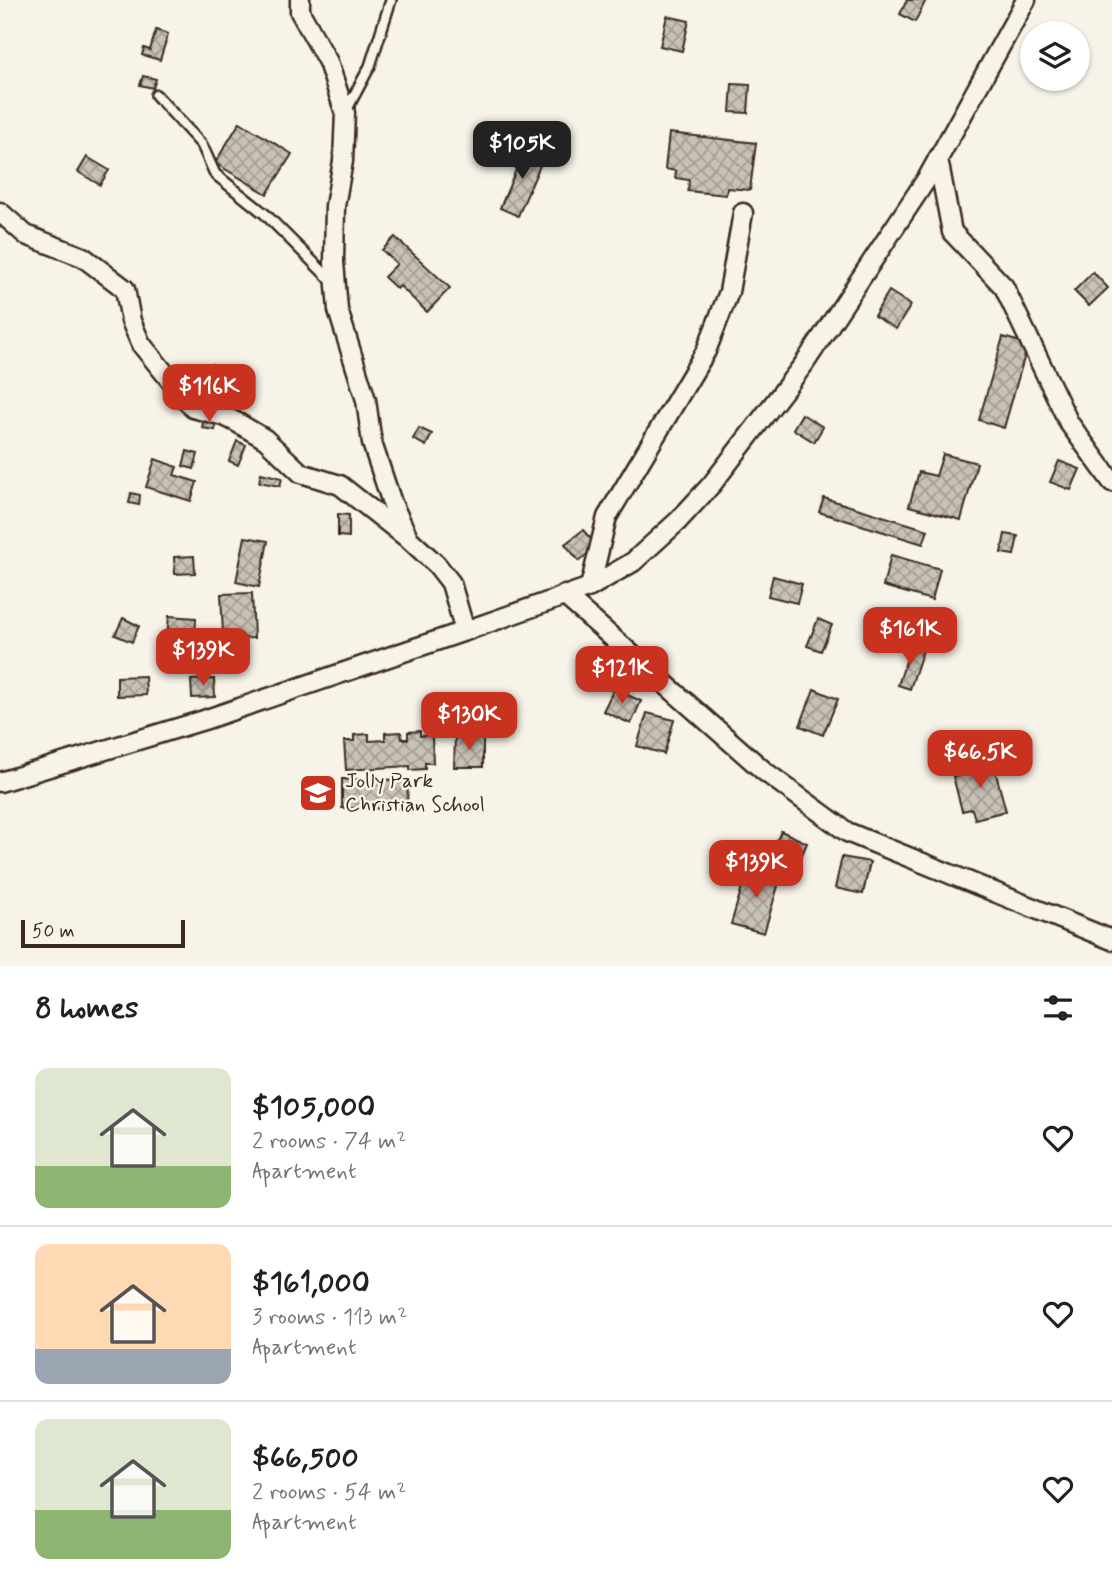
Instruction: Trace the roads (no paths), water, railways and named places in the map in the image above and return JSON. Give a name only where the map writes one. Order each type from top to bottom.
[{"type":"street","points":[[300,0],[300,12],[328,62],[345,113],[343,161],[335,206],[338,310],[366,400],[372,443],[392,503],[409,539]]},
{"type":"street","points":[[0,782],[204,720],[465,631],[590,587],[633,562],[678,521],[712,484],[804,364],[938,159],[1027,0]]},
{"type":"street","points":[[938,159],[952,232],[1004,287],[1069,423],[1112,482]]},
{"type":"street","points":[[0,212],[26,235],[83,257],[125,289],[131,321],[141,344],[192,408],[224,416],[265,439],[301,473],[340,485],[409,539],[437,565],[451,583],[465,631]]},
{"type":"street","points":[[590,587],[607,517],[706,351],[729,292],[743,213]]},
{"type":"street","points":[[564,594],[764,771],[847,832],[1112,940]]},
{"type":"lane","points":[[345,113],[370,65],[391,0]]},
{"type":"lane","points":[[156,95],[202,145],[215,174],[265,214],[336,285]]},
{"type":"place","name":"Jolly Park Christian School","points":[[318,793]]}]
